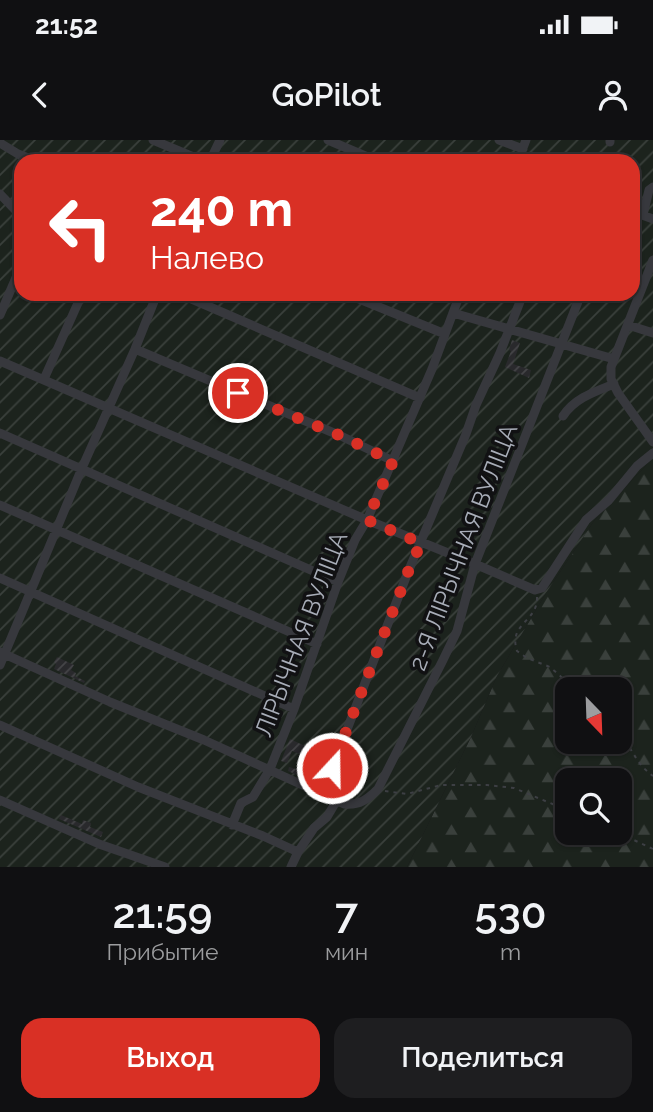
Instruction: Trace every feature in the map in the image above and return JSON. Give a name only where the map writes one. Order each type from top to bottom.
[{"type":"street","points":[[153,140],[186,154]]},
{"type":"street","points":[[328,140],[361,154]]},
{"type":"street","points":[[499,140],[525,144]]},
{"type":"street","points":[[1,145],[18,154]]},
{"type":"street","points":[[640,210],[653,187]]},
{"type":"street","points":[[0,194],[14,209]]},
{"type":"street","points":[[640,298],[650,276],[653,260]]},
{"type":"street","points":[[0,315],[14,282]]},
{"type":"street","points":[[44,379],[79,301]]},
{"type":"street","points":[[0,665],[2,653],[31,592],[154,301]]},
{"type":"street","points":[[196,301],[420,398]]},
{"type":"street","points":[[363,301],[445,334]]},
{"type":"street","name":"ЛІРЫЧНАЯ ВУЛІЦА","points":[[232,825],[241,803],[253,797],[270,769],[338,582],[420,398],[457,301]]},
{"type":"street","points":[[323,794],[394,607],[520,301]]},
{"type":"street","name":"2-Я ЛІРЫЧНАЯ ВУЛІЦА","points":[[378,789],[457,631],[475,564],[578,301]]},
{"type":"street","points":[[639,301],[611,367],[611,379],[653,442]]},
{"type":"street","points":[[453,313],[614,359]]},
{"type":"street","points":[[628,325],[653,333]]},
{"type":"street","points":[[135,349],[341,436],[393,461]]},
{"type":"street","points":[[0,361],[535,590],[540,589],[586,520],[609,500],[637,466],[653,453]]},
{"type":"street","points":[[563,416],[579,399],[614,384]]},
{"type":"street","points":[[0,433],[338,582]]},
{"type":"street","points":[[0,505],[317,644]]},
{"type":"street","points":[[0,578],[294,709]]},
{"type":"street","points":[[2,653],[270,769],[344,804],[352,805],[367,800],[378,789]]},
{"type":"street","points":[[0,725],[138,788],[298,852]]},
{"type":"street","points":[[0,800],[99,844],[165,867]]},
{"type":"street","points":[[291,867],[314,828],[327,817],[337,800]]},
{"type":"path","points":[[540,589],[532,614],[515,638],[517,651],[550,667],[561,677]]},
{"type":"path","points":[[632,754],[653,776]]},
{"type":"path","points":[[378,789],[407,794],[441,785],[487,785],[514,788],[555,805]]},
{"type":"path","points":[[632,839],[653,849]]},
{"type":"green space","points":[[0,140],[653,140],[653,458],[594,521],[546,593],[497,676],[471,737],[407,867],[0,867]]},
{"type":"green space","points":[[653,458],[653,867],[407,867],[471,737],[497,676],[546,593],[594,521]]},
{"type":"building","points":[[512,340],[520,343],[513,364],[531,370],[529,378],[505,367]]},
{"type":"building","points":[[57,657],[74,665],[71,670],[76,673],[75,676],[85,681],[84,683],[54,669]]},
{"type":"building","points":[[290,739],[305,746],[302,755],[292,751],[287,763],[281,761]]},
{"type":"building","points":[[316,761],[323,763],[317,784],[288,771],[289,767],[301,768],[312,773]]},
{"type":"building","points":[[61,815],[82,824],[83,820],[91,823],[90,827],[103,832],[101,837],[59,819]]},
{"type":"route","points":[[238,393],[393,461],[367,520],[421,543],[332,768]]}]
